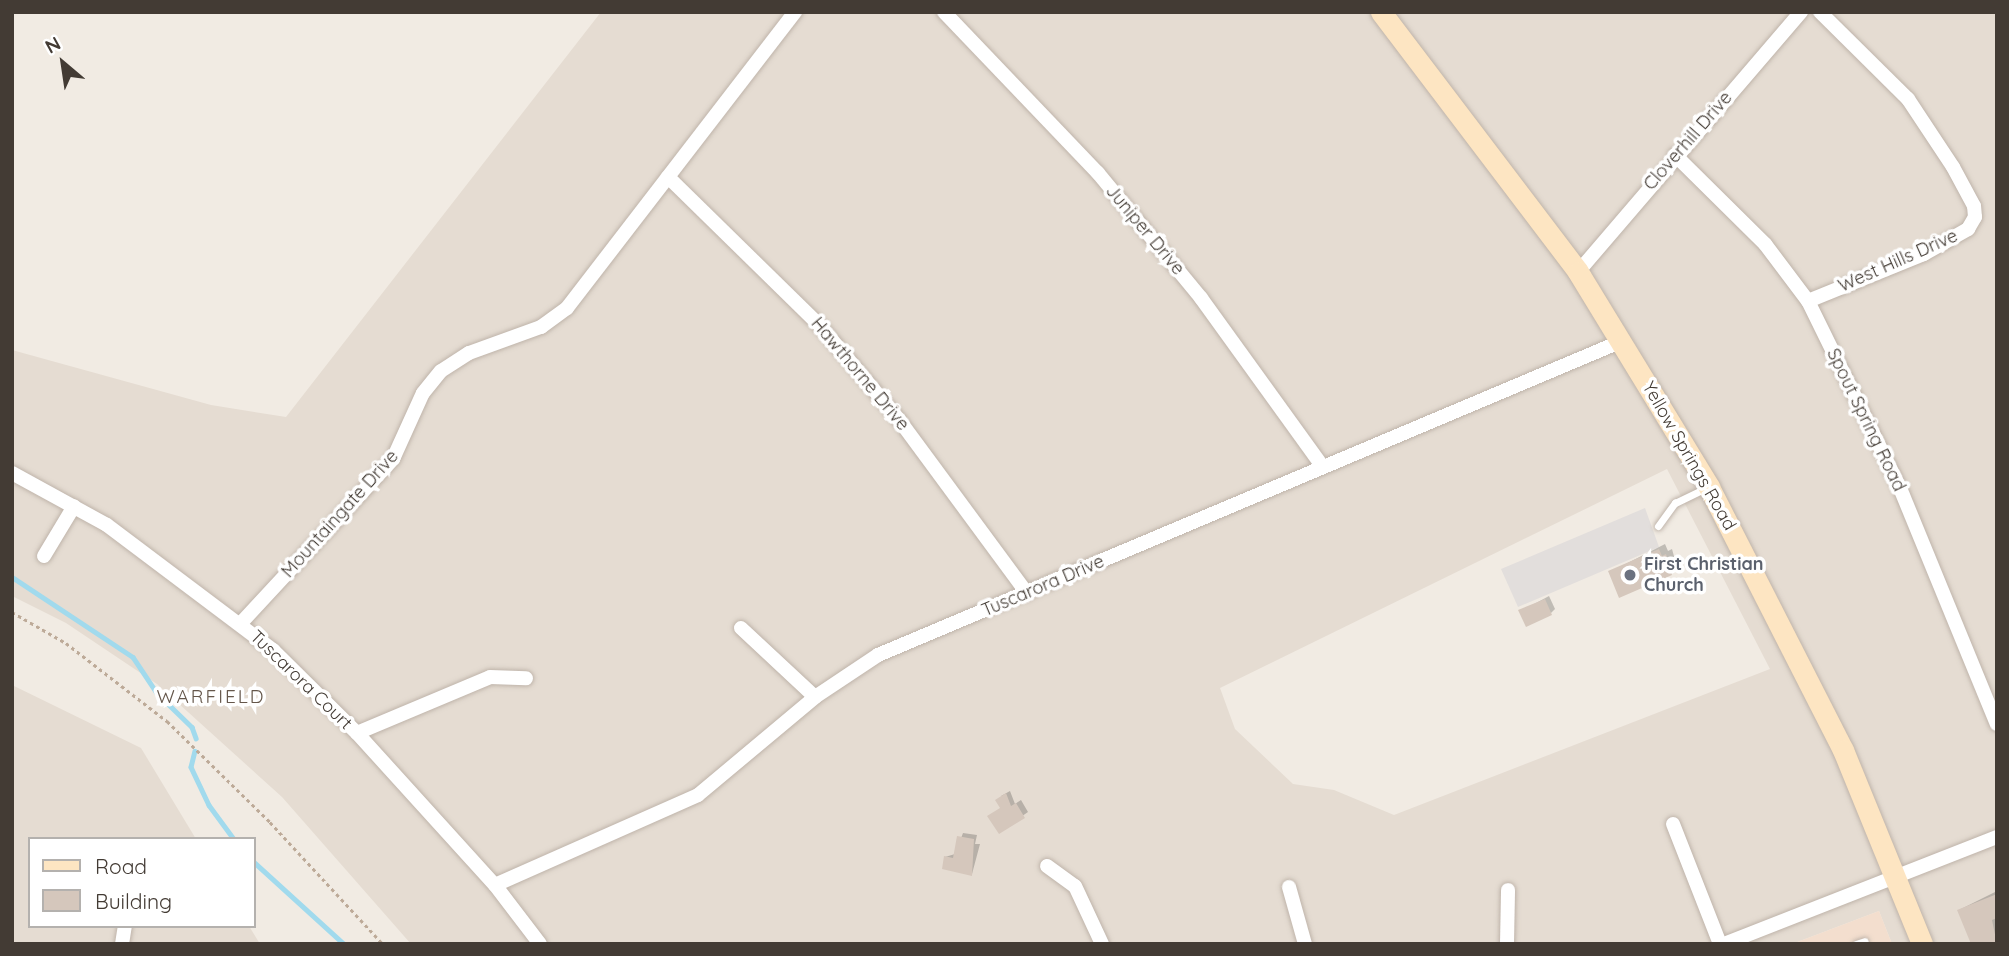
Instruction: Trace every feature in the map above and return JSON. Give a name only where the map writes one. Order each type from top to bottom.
[{"type":"main road","name":"Yellow Springs Road","points":[[1381,12],[1578,272],[1709,487],[1843,750],[1922,944]]},
{"type":"street","name":"Mountaingate Drive","points":[[241,623],[393,459],[423,393],[441,371],[469,354],[541,327],[567,308],[795,12]]},
{"type":"street","name":"Juniper Drive","points":[[944,12],[1120,201],[1201,298],[1323,467]]},
{"type":"street","name":"Cloverhill Drive","points":[[1578,272],[1675,155],[1801,12]]},
{"type":"street","name":"West Hills Drive","points":[[1808,302],[1924,254],[1968,229],[1975,217],[1974,206],[1953,167],[1908,99],[1820,12]]},
{"type":"street","name":"Spout Spring Road","points":[[1675,155],[1765,244],[1808,302],[1900,488],[1997,724]]},
{"type":"street","name":"Hawthorne Drive","points":[[668,177],[778,280],[822,328],[908,431],[1027,593]]},
{"type":"street","name":"Tuscarora Drive","points":[[495,885],[698,795],[815,697],[878,655],[1622,341]]},
{"type":"street","name":"Tuscarora Court","points":[[12,472],[107,525],[241,623],[357,733],[495,885],[540,944]]},
{"type":"street","points":[[44,556],[74,506]]},
{"type":"street","points":[[741,628],[815,697]]},
{"type":"street","points":[[357,733],[491,677],[526,678]]},
{"type":"street","points":[[1673,824],[1722,944],[1895,874],[1997,837]]},
{"type":"street","points":[[1047,866],[1075,886],[1102,944]]},
{"type":"street","points":[[1289,887],[1305,944]]},
{"type":"street","points":[[1507,944],[1508,890]]},
{"type":"lane","points":[[1658,526],[1675,503],[1709,487]]},
{"type":"path","points":[[13,614],[65,643],[167,721],[270,822],[383,944]]},
{"type":"shaded area","points":[[601,12],[1997,12],[1997,944],[1892,944],[1879,911],[1792,944],[411,944],[282,797],[157,684],[66,623],[12,596],[12,350],[211,405],[286,417]],"holes":[[[1667,469],[1770,669],[1394,815],[1334,790],[1293,784],[1235,729],[1220,688]]]},
{"type":"shaded area","points":[[1645,508],[1659,547],[1518,607],[1501,569]]},
{"type":"shaded area","points":[[12,685],[141,748],[195,837],[28,837],[28,928],[250,928],[260,944],[12,944]]},
{"type":"shaded area","points":[[1879,911],[1892,944],[1792,944]]},
{"type":"building","points":[[1659,549],[1662,556],[1666,554],[1672,575],[1619,598],[1608,571]]},
{"type":"building","points":[[1545,599],[1552,615],[1526,627],[1518,610]]},
{"type":"building","points":[[1006,793],[1011,806],[1016,803],[1025,818],[999,834],[987,816],[1000,808],[995,800]]},
{"type":"building","points":[[957,836],[974,839],[972,876],[942,869],[944,856],[953,858]]},
{"type":"building","points":[[1997,894],[1997,918],[1992,920],[1997,944],[1971,944],[1957,910]]},
{"type":"waterway","points":[[12,577],[133,657],[157,693],[192,727],[196,738]]},
{"type":"waterway","points":[[195,751],[191,767],[209,805],[233,837]]},
{"type":"waterway","points":[[256,864],[344,944]]},
{"type":"place","name":"First Christian Church","points":[[1630,575]]},
{"type":"district","name":"WARFIELD","points":[[211,697]]}]
